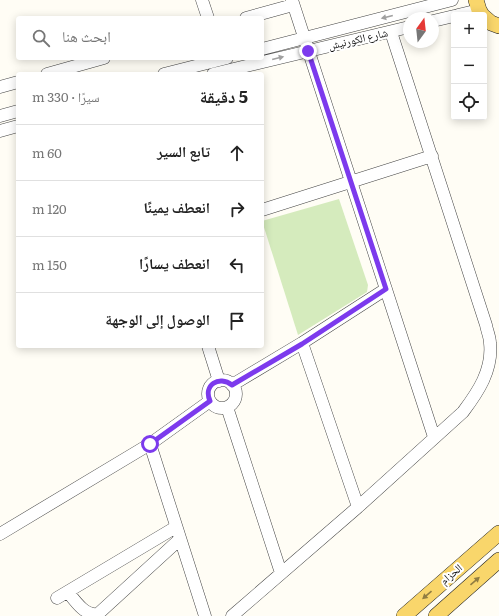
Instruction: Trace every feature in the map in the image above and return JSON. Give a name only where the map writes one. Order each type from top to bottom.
[{"type":"main road","points":[[480,11],[491,23],[499,26]]},
{"type":"main road","name":"الحزام","points":[[404,616],[499,533]]},
{"type":"main road","points":[[436,616],[499,560]]},
{"type":"street","points":[[202,0],[207,16]]},
{"type":"street","name":"شارع الكورنيش","points":[[264,48],[452,0]]},
{"type":"street","points":[[252,16],[293,2],[434,437]]},
{"type":"street","points":[[439,20],[451,17]]},
{"type":"street","name":"شارع الكورنيش","points":[[224,72],[403,29]]},
{"type":"street","points":[[232,616],[358,507],[462,412],[476,395],[487,370],[490,356],[490,343],[486,325],[432,156],[390,32]]},
{"type":"street","points":[[54,72],[97,60]]},
{"type":"street","points":[[172,72],[219,60]]},
{"type":"street","points":[[0,87],[16,83]]},
{"type":"street","points":[[0,116],[16,112]]},
{"type":"street","points":[[0,131],[16,127]]},
{"type":"street","points":[[264,209],[432,156]]},
{"type":"street","points":[[232,385],[302,344],[386,289]]},
{"type":"street","points":[[302,344],[358,507]]},
{"type":"street","points":[[209,348],[219,381]]},
{"type":"street","points":[[214,382],[228,382],[232,385],[235,389],[236,398],[231,405],[227,408],[218,408],[214,406],[210,401],[208,390],[214,382]]},
{"type":"street","points":[[0,534],[150,444],[210,401]]},
{"type":"street","points":[[227,408],[281,573]]},
{"type":"street","points":[[150,444],[205,616]]},
{"type":"street","points":[[176,527],[63,595],[93,616],[98,614],[180,539]]},
{"type":"green space","points":[[339,199],[368,285],[367,292],[298,335],[264,227],[264,220]]},
{"type":"route","points":[[150,444],[210,401],[208,390],[214,382],[224,381],[232,385],[302,344],[386,289],[308,51]]}]
